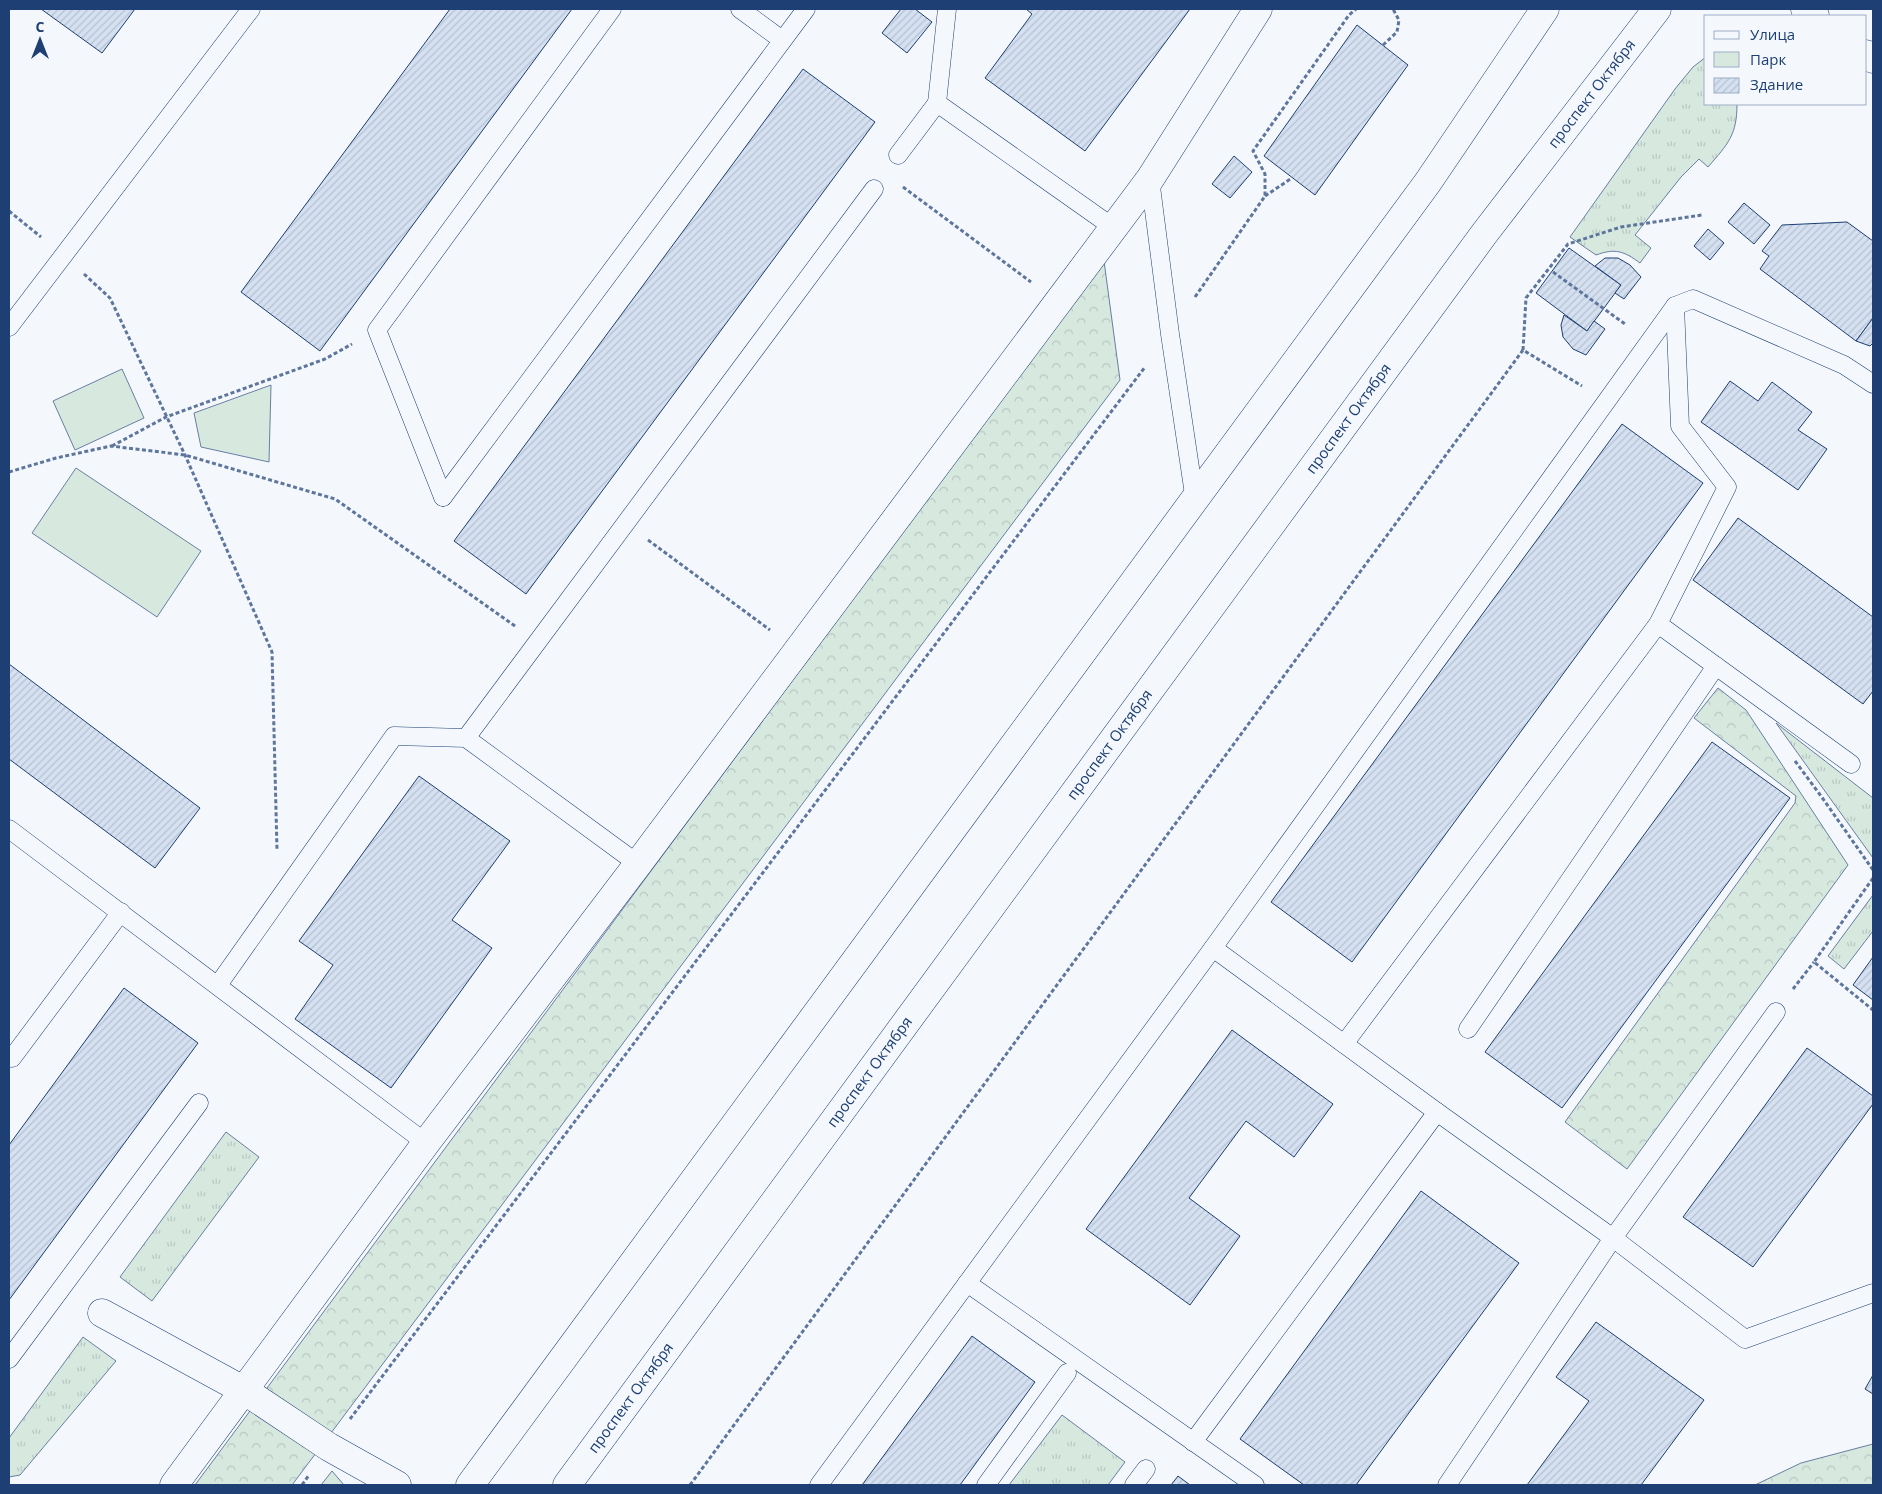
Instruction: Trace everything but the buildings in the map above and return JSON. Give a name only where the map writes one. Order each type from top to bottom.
[{"type":"main road","points":[[174,1485],[426,1143],[638,864],[1150,179],[1258,9]]},
{"type":"main road","points":[[470,1485],[1428,182],[1545,9]]},
{"type":"main road","name":"проспект Октября","points":[[567,1485],[1484,234],[1657,9]]},
{"type":"main road","points":[[102,1313],[245,1390],[329,1447],[397,1485]]},
{"type":"lane","points":[[9,326],[251,9]]},
{"type":"lane","points":[[612,9],[378,330],[443,497],[806,9]]},
{"type":"lane","points":[[740,9],[782,40]]},
{"type":"lane","points":[[898,155],[937,103],[947,9]]},
{"type":"lane","points":[[937,103],[1114,228]]},
{"type":"lane","points":[[1150,179],[1170,334],[1195,501]]},
{"type":"lane","points":[[466,738],[874,189]]},
{"type":"lane","points":[[819,1485],[1213,948],[1675,306],[1693,299],[1844,365],[1873,384]]},
{"type":"lane","points":[[1344,1044],[1658,624],[1727,487],[1680,426],[1675,306]]},
{"type":"lane","points":[[1658,624],[1851,764]]},
{"type":"lane","points":[[1468,1029],[1716,666]]},
{"type":"lane","points":[[218,985],[394,736],[466,738],[638,864]]},
{"type":"lane","points":[[9,829],[426,1143]]},
{"type":"lane","points":[[9,1056],[12,1058],[121,912]]},
{"type":"lane","points":[[1213,948],[1613,1238],[1745,1339],[1873,1293]]},
{"type":"lane","points":[[1447,1485],[1613,1238],[1776,1012]]},
{"type":"lane","points":[[9,1358],[199,1103]]},
{"type":"lane","points":[[1193,1442],[1437,1112]]},
{"type":"lane","points":[[967,1283],[1255,1485]]},
{"type":"lane","points":[[986,1485],[1067,1374]]},
{"type":"lane","points":[[1134,1485],[1146,1469]]},
{"type":"path","points":[[1265,196],[1265,174],[1252,151],[1349,15],[1356,9]]},
{"type":"path","points":[[1383,45],[1397,32],[1398,20],[1393,9]]},
{"type":"path","points":[[302,1485],[1170,334],[1265,196],[1292,178]]},
{"type":"path","points":[[901,185],[1058,302]]},
{"type":"path","points":[[9,211],[64,255],[110,298],[185,455],[272,652],[278,901]]},
{"type":"path","points":[[690,1485],[1523,350],[1526,298],[1568,244],[1621,227],[1702,215]]},
{"type":"path","points":[[1553,272],[1604,308]]},
{"type":"path","points":[[9,472],[56,458],[111,446],[166,417],[325,359],[378,330]]},
{"type":"path","points":[[1523,350],[1607,401]]},
{"type":"path","points":[[111,446],[185,455],[335,499],[538,642]]},
{"type":"path","points":[[626,523],[798,650]]},
{"type":"path","points":[[1791,757],[1873,870]]},
{"type":"path","points":[[1776,1012],[1873,878]]},
{"type":"path","points":[[1814,962],[1873,1010]]},
{"type":"green space","points":[[1704,59],[1704,105],[1737,105],[1737,115],[1730,138],[1708,167],[1699,159],[1681,177],[1635,235],[1651,248],[1640,263],[1624,253],[1614,251],[1596,255],[1570,237],[1675,89],[1693,67]]},
{"type":"green space","points":[[1104,261],[1120,380],[292,1485],[195,1485]]},
{"type":"green space","points":[[122,369],[144,418],[75,450],[53,401]]},
{"type":"green space","points":[[271,385],[269,462],[201,447],[194,413]]},
{"type":"green space","points":[[76,468],[201,551],[157,617],[32,533]]},
{"type":"green space","points":[[1718,688],[1746,710],[1848,865],[1627,1169],[1565,1122],[1795,803],[1796,796],[1694,718]]},
{"type":"green space","points":[[1776,723],[1873,798],[1873,858]]},
{"type":"green space","points":[[1873,895],[1873,931],[1844,969],[1828,956]]},
{"type":"green space","points":[[226,1132],[259,1157],[152,1301],[120,1277]]},
{"type":"green space","points":[[83,1337],[116,1361],[20,1475],[9,1477],[9,1438]]},
{"type":"green space","points":[[1062,1415],[1125,1462],[1108,1485],[1009,1485]]},
{"type":"green space","points":[[1873,1444],[1873,1485],[1755,1485],[1801,1463]]},
{"type":"green space","points":[[332,1471],[344,1485],[321,1485]]}]
